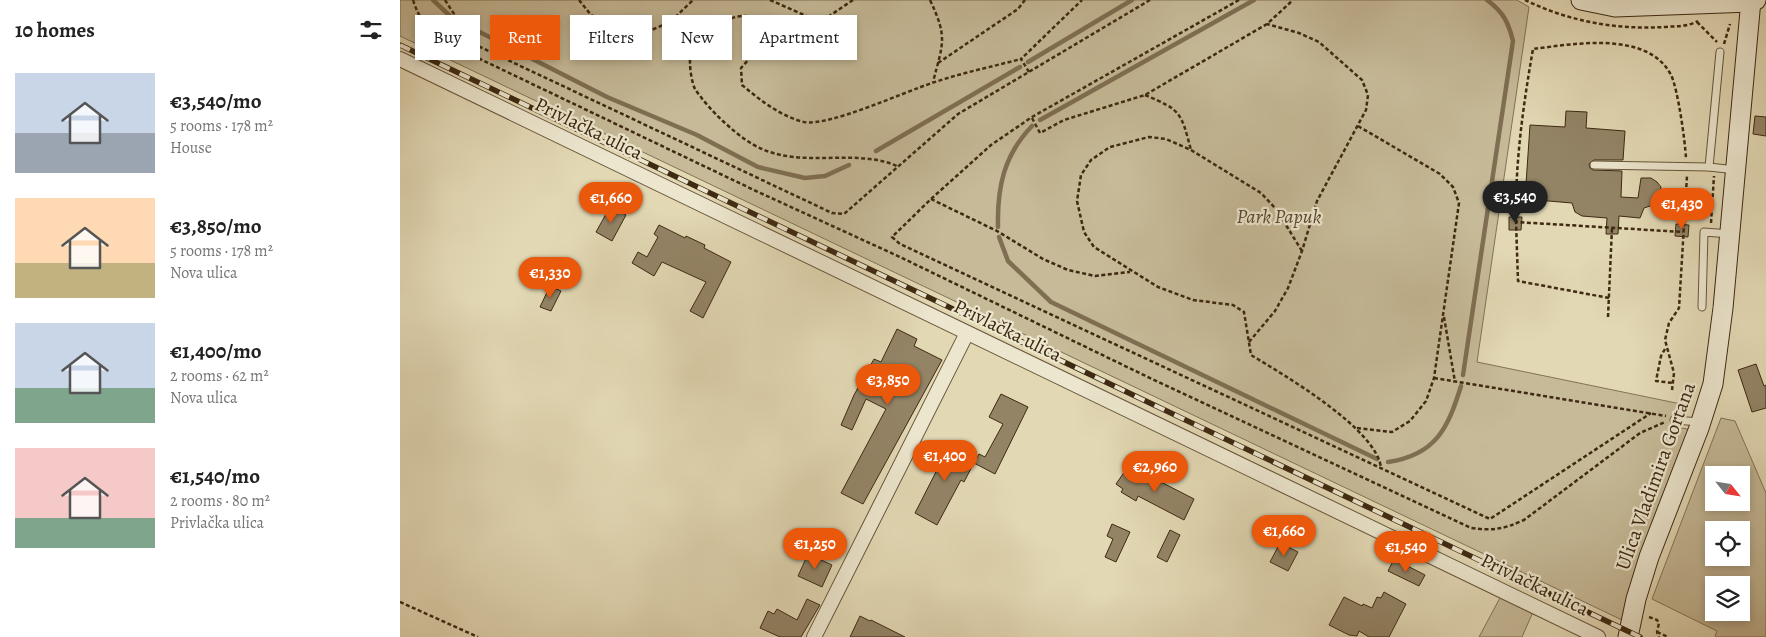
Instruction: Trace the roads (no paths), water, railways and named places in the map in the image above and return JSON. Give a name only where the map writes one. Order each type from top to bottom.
[{"type":"main road","points":[[1581,0],[1615,7],[1633,3],[1753,1]]},
{"type":"main road","name":"Ulica Vladimira Gortana","points":[[1628,637],[1636,599],[1649,557],[1701,422],[1713,384],[1723,308],[1753,1]]},
{"type":"street","name":"Privlačka ulica","points":[[400,59],[1598,637]]},
{"type":"street","points":[[814,637],[967,333]]},
{"type":"lane","points":[[1709,167],[1722,49]]},
{"type":"lane","points":[[1594,165],[1687,166],[1736,170]]},
{"type":"lane","points":[[1702,307],[1704,232],[1730,234]]},
{"type":"lane","points":[[1674,420],[1701,422]]},
{"type":"waterway","points":[[433,0],[449,15]]},
{"type":"waterway","points":[[1028,62],[1132,0]]},
{"type":"waterway","points":[[1040,120],[1254,0]]},
{"type":"waterway","points":[[1463,375],[1513,41],[1504,18],[1487,0]]},
{"type":"waterway","points":[[480,32],[607,97],[697,135],[758,167],[805,178],[825,176],[849,165]]},
{"type":"waterway","points":[[876,151],[1020,67]]},
{"type":"waterway","points":[[998,227],[999,198],[1004,172],[1015,148],[1032,126]]},
{"type":"waterway","points":[[999,237],[1008,261],[1051,302],[1377,459]]},
{"type":"waterway","points":[[1388,462],[1418,453],[1438,437],[1451,415],[1461,386]]},
{"type":"railway","points":[[400,45],[1640,637]]},
{"type":"park label","name":"Park Papuk","points":[[1279,216]]}]
